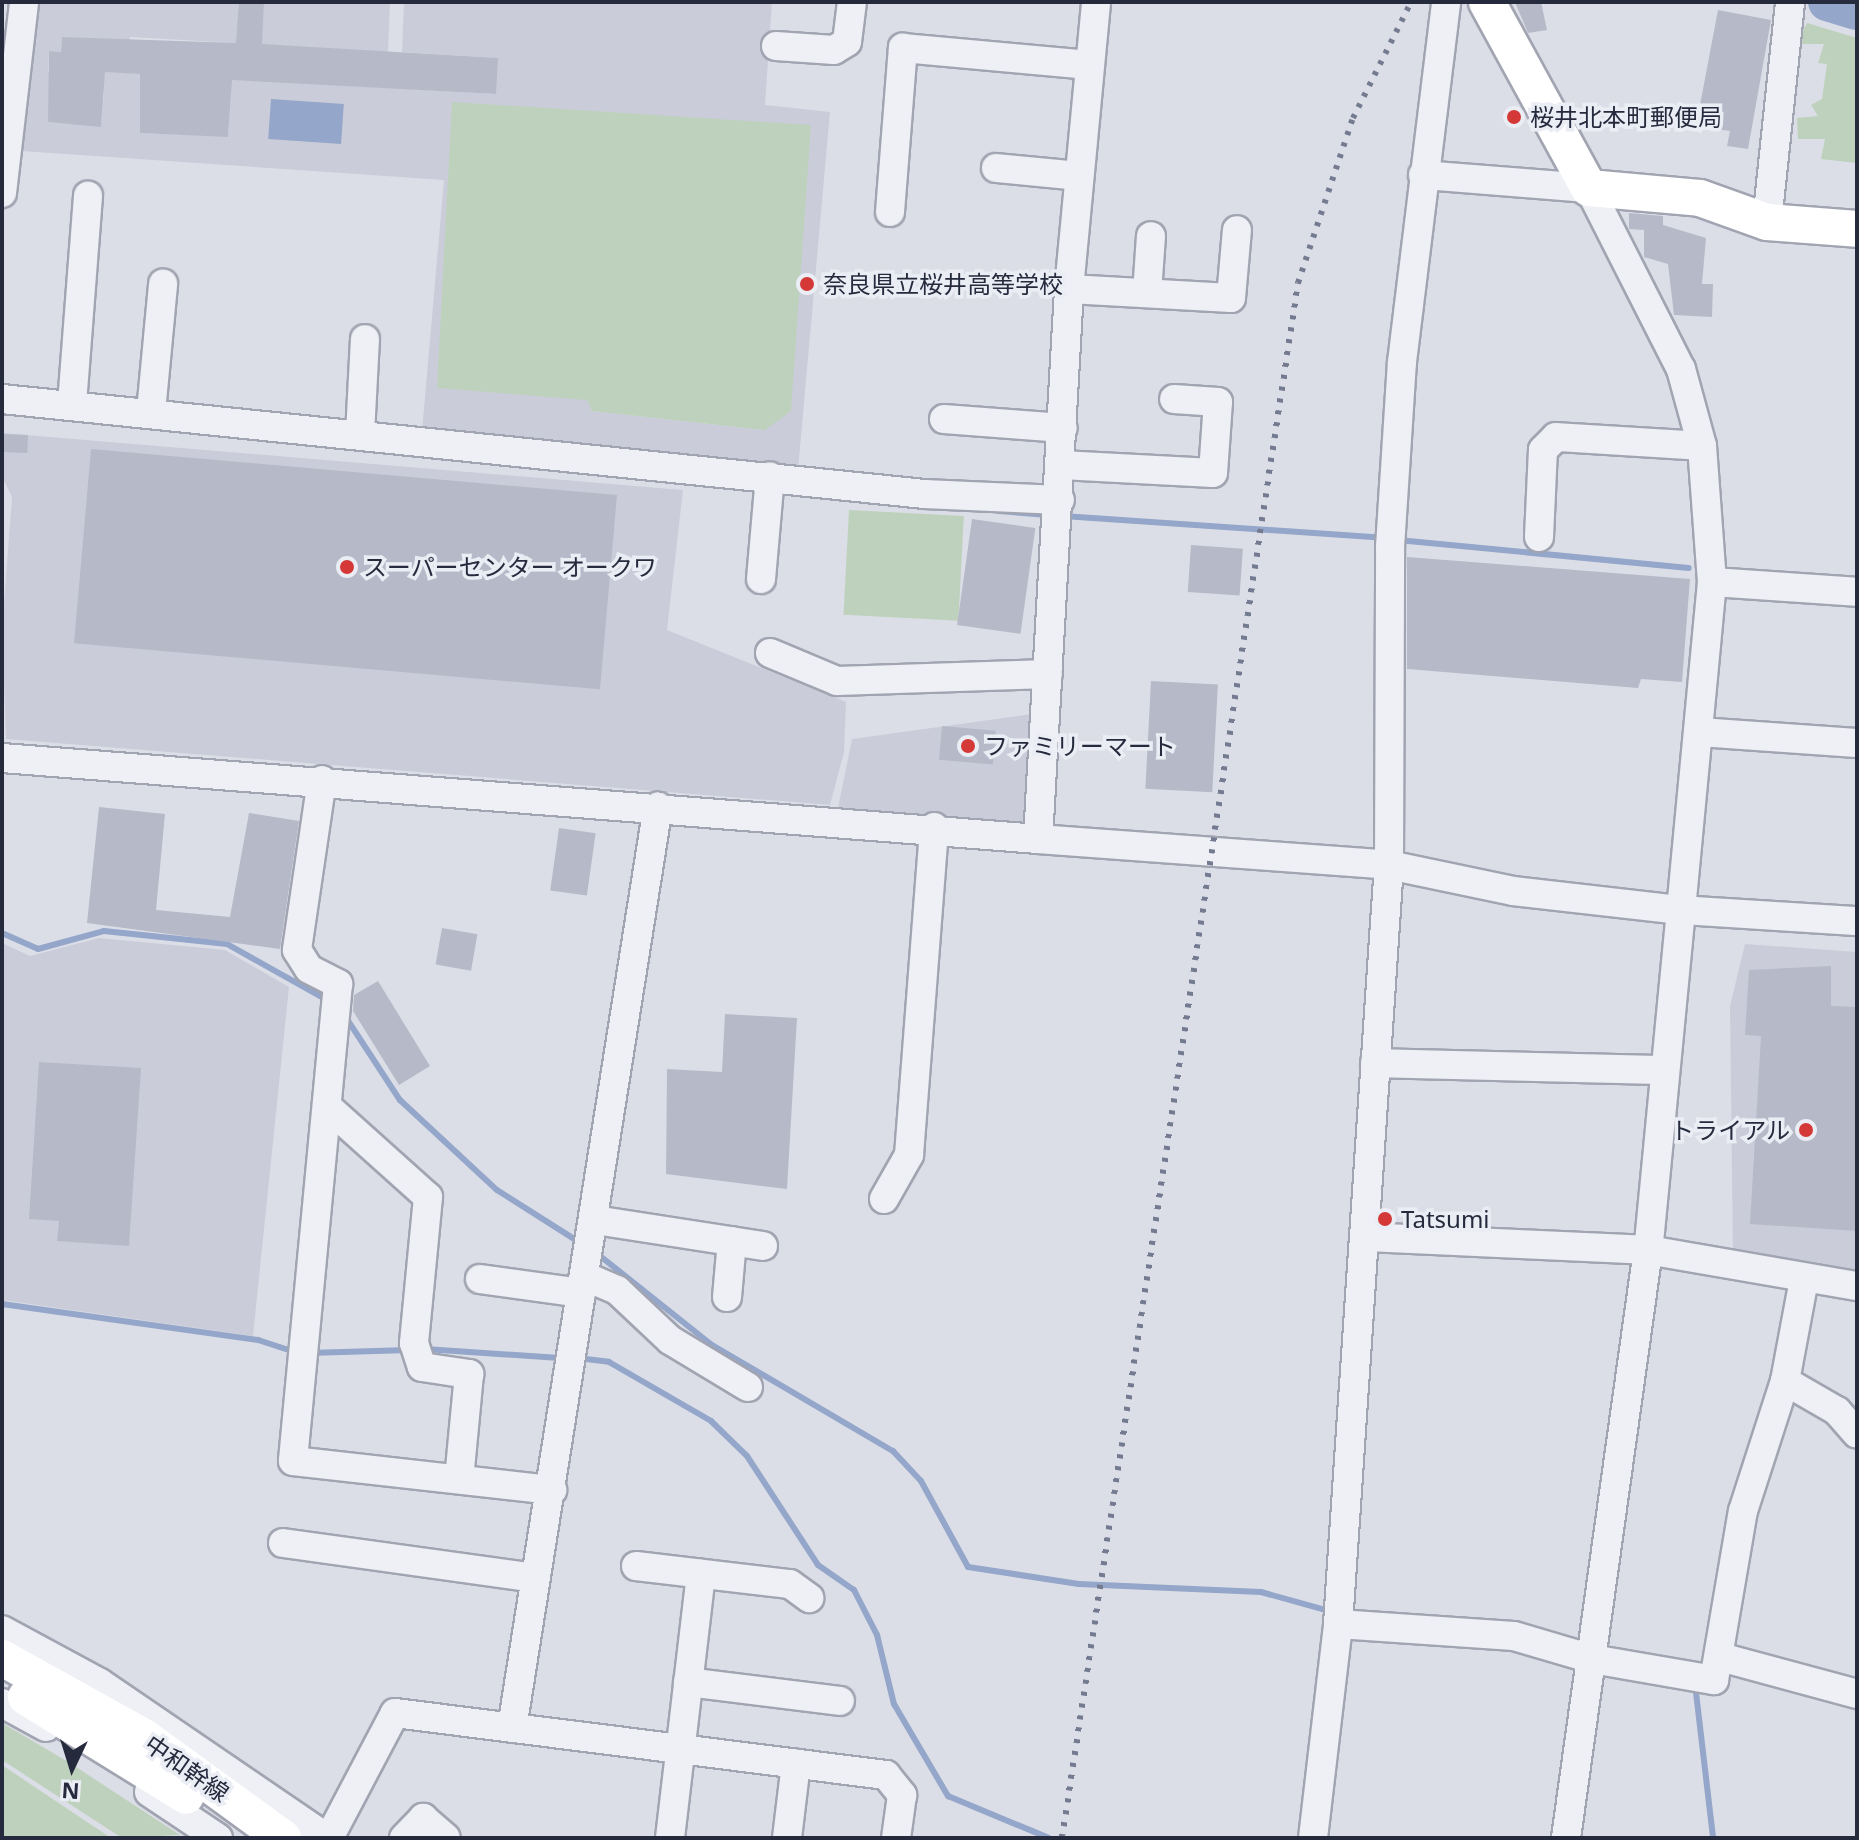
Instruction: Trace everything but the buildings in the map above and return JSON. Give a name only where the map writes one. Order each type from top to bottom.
[{"type":"main road","points":[[1487,2],[1589,188],[1700,198],[1767,222],[1857,229]]},
{"type":"main road","name":"中和幹線","points":[[2,1658],[144,1737],[283,1838]]},
{"type":"main road","name":"中和幹線","points":[[2,1685],[167,1782],[242,1838]]},
{"type":"street","points":[[2,193],[24,2]]},
{"type":"street","points":[[776,46],[834,50],[847,42],[852,2]]},
{"type":"street","points":[[1038,839],[1059,511],[1069,289],[1096,2]]},
{"type":"street","points":[[1313,1838],[1338,1624],[1389,865],[1390,536],[1423,175],[1446,2]]},
{"type":"street","points":[[1767,222],[1789,10]]},
{"type":"street","points":[[890,212],[903,48],[1089,65]]},
{"type":"street","points":[[996,168],[1079,176]]},
{"type":"street","points":[[1423,175],[1549,190],[1589,188],[1681,369],[1702,446],[1712,582],[1699,732],[1648,1250],[1566,1838]]},
{"type":"street","points":[[72,404],[88,196]]},
{"type":"street","points":[[1069,289],[1231,298],[1237,230]]},
{"type":"street","points":[[1147,293],[1151,236]]},
{"type":"street","points":[[151,412],[163,284]]},
{"type":"street","points":[[360,434],[365,339]]},
{"type":"street","points":[[2,399],[360,434],[769,485],[1059,511]]},
{"type":"street","points":[[1061,465],[1213,473],[1218,402],[1174,399]]},
{"type":"street","points":[[944,419],[1063,428]]},
{"type":"street","points":[[1539,537],[1543,450],[1556,437],[1702,446]]},
{"type":"street","points":[[761,579],[769,485]]},
{"type":"street","points":[[1712,582],[1857,592]]},
{"type":"street","points":[[770,653],[837,681],[1048,674]]},
{"type":"street","points":[[1699,732],[1857,743]]},
{"type":"street","points":[[2,758],[934,827],[1038,839],[1389,865],[1513,891],[1681,910],[1857,921]]},
{"type":"street","points":[[322,780],[297,950],[309,969],[338,984],[331,1110],[293,1461],[552,1490]]},
{"type":"street","points":[[512,1728],[658,806]]},
{"type":"street","points":[[884,1199],[909,1155],[934,827]]},
{"type":"street","points":[[1375,1063],[1665,1070]]},
{"type":"street","points":[[331,1110],[428,1197],[415,1349],[422,1367],[469,1374],[459,1479]]},
{"type":"street","points":[[1365,1237],[1648,1250],[1857,1286]]},
{"type":"street","points":[[727,1297],[732,1241]]},
{"type":"street","points":[[480,1279],[588,1258],[732,1241],[763,1246]]},
{"type":"street","points":[[588,1258],[670,1340],[748,1387]]},
{"type":"street","points":[[1338,1624],[1514,1636],[1592,1659],[1714,1680],[1743,1511],[1785,1381],[1804,1279]]},
{"type":"street","points":[[1785,1381],[1825,1402],[1857,1434]]},
{"type":"street","points":[[283,1543],[535,1578]]},
{"type":"street","points":[[636,1566],[790,1584],[809,1598]]},
{"type":"street","points":[[670,1838],[701,1574]]},
{"type":"street","points":[[2,1630],[100,1683],[328,1838],[387,1717],[512,1728],[681,1749],[796,1764],[898,1782],[896,1838]]},
{"type":"street","points":[[1720,1657],[1857,1694]]},
{"type":"street","points":[[688,1682],[840,1701]]},
{"type":"street","points":[[2,1703],[218,1838]]},
{"type":"street","points":[[787,1838],[796,1764]]},
{"type":"street","points":[[404,1838],[423,1818],[446,1838]]},
{"type":"shaded area","points":[[37,2],[390,2],[388,52],[130,37],[127,73],[495,94],[497,58],[402,52],[404,2],[772,2],[765,105],[830,112],[798,470],[422,431],[444,180],[21,151]],"holes":[[[62,37],[100,40],[59,72],[48,72],[49,51],[61,52]],[[51,87],[104,91],[101,126],[48,122]],[[140,88],[231,93],[228,136],[140,133]],[[587,400],[765,430],[593,411]]]},
{"type":"shaded area","points":[[2,433],[683,490],[667,630],[846,702],[844,752],[830,805],[6,739],[2,630],[12,497],[2,476]]},
{"type":"shaded area","points":[[1039,713],[1025,823],[838,808],[852,739]]},
{"type":"shaded area","points":[[99,938],[225,950],[289,987],[253,1336],[2,1300],[2,943],[30,956]]},
{"type":"shaded area","name":"トライアル","points":[[1745,944],[1857,952],[1857,1276],[1733,1258],[1730,1006]]},
{"type":"green space","points":[[1807,23],[1857,38],[1857,163],[1821,159],[1825,139],[1798,139],[1797,118],[1818,116],[1811,105],[1822,99],[1827,64],[1818,63],[1824,44],[1796,44]]},
{"type":"green space","points":[[452,102],[811,125],[791,411],[765,430],[592,411],[587,400],[437,388]]},
{"type":"green space","points":[[849,510],[964,516],[958,621],[844,615]]},
{"type":"green space","points":[[2,1723],[180,1835],[122,1838],[2,1760]]},
{"type":"green space","points":[[2,1765],[111,1838],[2,1838]]},
{"type":"water","points":[[271,99],[344,104],[341,144],[268,139]]},
{"type":"waterway","points":[[1827,2],[1857,11]]},
{"type":"waterway","points":[[999,511],[1048,515]]},
{"type":"waterway","points":[[1063,516],[1383,538]]},
{"type":"waterway","points":[[1398,540],[1689,568]]},
{"type":"waterway","points":[[2,933],[38,949],[104,931],[227,944],[329,1001]]},
{"type":"waterway","points":[[343,1013],[400,1100],[497,1190],[582,1244]]},
{"type":"waterway","points":[[595,1252],[712,1345],[893,1451],[921,1481],[968,1567],[1079,1584],[1261,1592],[1333,1612]]},
{"type":"waterway","points":[[2,1304],[258,1340],[294,1352]]},
{"type":"waterway","points":[[425,1349],[560,1358]]},
{"type":"waterway","points":[[309,1353],[409,1350]]},
{"type":"waterway","points":[[586,1359],[609,1362],[711,1421],[747,1456],[818,1565],[854,1590],[877,1635],[894,1704],[948,1796],[1049,1838]]},
{"type":"waterway","points":[[1695,1684],[1713,1838]]},
{"type":"railway","points":[[1062,1838],[1298,283],[1353,118],[1411,2]]},
{"type":"place","name":"桜井北本町郵便局","points":[[1514,117]]},
{"type":"place","name":"奈良県立桜井高等学校","points":[[807,284]]},
{"type":"place","name":"スーパーセンター オークワ","points":[[347,567]]},
{"type":"place","name":"ファミリーマート","points":[[968,746]]},
{"type":"place","name":"トライアル","points":[[1806,1130]]},
{"type":"place","name":"Tatsumi","points":[[1385,1219]]}]
